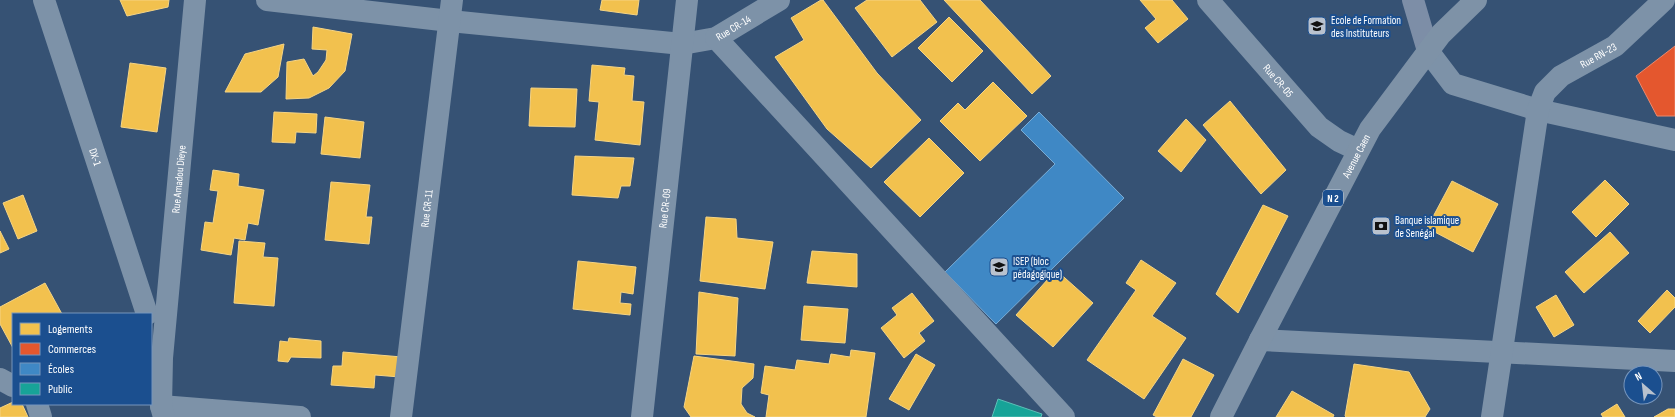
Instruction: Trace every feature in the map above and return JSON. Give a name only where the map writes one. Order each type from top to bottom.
[{"type":"highway","name":"Avenue Caen","points":[[1221,417],[1370,129],[1441,34],[1476,0]]},
{"type":"main road","points":[[1413,0],[1428,52]]},
{"type":"street","name":"DX-1","points":[[44,0],[147,313]]},
{"type":"street","name":"Rue Amadou Dieye","points":[[162,411],[156,360],[196,0]]},
{"type":"street","name":"Rue CR-14","points":[[267,0],[451,10],[682,44],[716,38],[779,0]]},
{"type":"street","name":"Rue CR-09","points":[[642,417],[687,0]]},
{"type":"street","name":"Rue CR-05","points":[[1208,0],[1319,127],[1339,141],[1358,150]]},
{"type":"street","name":"Rue RN-23","points":[[1492,417],[1538,110],[1545,92],[1561,76],[1615,46],[1664,0]]},
{"type":"street","name":"Rue CR-11","points":[[401,417],[451,10]]},
{"type":"street","points":[[716,38],[1064,417]]},
{"type":"street","points":[[1428,52],[1453,84],[1538,110],[1675,140]]},
{"type":"street","points":[[152,333],[156,360]]},
{"type":"street","points":[[1260,340],[1675,361]]},
{"type":"street","points":[[0,379],[12,385]]},
{"type":"street","points":[[36,405],[41,417]]},
{"type":"street","points":[[162,411],[300,417]]},
{"type":"building: Logements","points":[[120,0],[169,0],[168,7],[127,16]]},
{"type":"building: Logements","points":[[602,0],[639,0],[637,15],[600,10]]},
{"type":"building: Logements","points":[[823,0],[877,73],[921,120],[871,168],[827,129],[775,57],[804,40],[791,18]]},
{"type":"building: Logements","points":[[867,0],[920,0],[937,22],[892,57],[855,8]]},
{"type":"building: Logements","points":[[944,0],[980,0],[1051,76],[1032,94]]},
{"type":"building: Logements","points":[[1140,0],[1172,0],[1188,19],[1158,43],[1145,28],[1156,19]]},
{"type":"building: Logements","points":[[949,17],[983,51],[952,82],[918,48]]},
{"type":"building: Logements","points":[[313,27],[352,34],[345,71],[329,88],[309,98],[286,99],[287,62],[304,59],[313,76],[318,72],[326,60],[327,50],[312,49]]},
{"type":"building: Logements","points":[[284,44],[278,77],[261,92],[225,92],[245,54]]},
{"type":"building: Logements","points":[[130,63],[166,68],[157,132],[121,127]]},
{"type":"building: Logements","points":[[592,65],[625,68],[624,75],[634,76],[632,101],[644,102],[640,145],[595,140],[599,102],[589,101]]},
{"type":"building: Logements","points":[[993,82],[1027,116],[980,161],[940,121],[958,103],[965,110]]},
{"type":"building: Logements","points":[[531,88],[577,89],[575,127],[529,126]]},
{"type":"building: Logements","points":[[1230,101],[1286,170],[1261,194],[1203,125]]},
{"type":"building: Logements","points":[[274,112],[317,114],[316,133],[296,132],[295,143],[272,142]]},
{"type":"building: Logements","points":[[325,117],[364,122],[360,158],[321,154]]},
{"type":"building: Logements","points":[[1186,119],[1206,140],[1181,172],[1158,151]]},
{"type":"building: Logements","points":[[929,138],[964,173],[920,217],[884,182]]},
{"type":"building: Logements","points":[[575,156],[634,158],[630,186],[621,186],[618,198],[572,195]]},
{"type":"building: Logements","points":[[213,170],[239,174],[238,186],[264,190],[258,225],[248,223],[245,240],[234,238],[231,255],[201,250],[205,222],[213,223],[218,191],[210,190]]},
{"type":"building: Logements","points":[[1605,180],[1629,204],[1596,237],[1572,212]]},
{"type":"building: Logements","points":[[1452,181],[1498,204],[1473,252],[1427,228]]},
{"type":"building: Logements","points":[[331,182],[370,185],[366,217],[372,217],[369,244],[325,240]]},
{"type":"building: Logements","points":[[23,195],[37,231],[18,239],[3,203]]},
{"type":"building: Logements","points":[[1263,205],[1288,216],[1238,313],[1216,294]]},
{"type":"building: Logements","points":[[706,217],[736,219],[737,238],[773,242],[765,289],[700,281]]},
{"type":"building: Logements","points":[[0,231],[9,249],[0,253]]},
{"type":"building: Logements","points":[[1610,232],[1629,253],[1584,293],[1565,272]]},
{"type":"building: Logements","points":[[239,241],[265,243],[263,257],[278,258],[274,306],[234,303]]},
{"type":"building: Logements","points":[[812,251],[857,254],[857,287],[807,283]]},
{"type":"building: Logements","points":[[1141,260],[1176,283],[1152,316],[1186,338],[1144,399],[1087,360],[1136,290],[1126,283]]},
{"type":"building: Logements","points":[[578,261],[636,267],[633,294],[621,292],[620,303],[631,304],[630,315],[573,309]]},
{"type":"building: Logements","points":[[1056,270],[1093,303],[1053,347],[1016,315]]},
{"type":"building: Logements","points":[[45,283],[61,313],[12,313],[12,346],[0,324],[0,307]]},
{"type":"building: Logements","points":[[1667,290],[1675,298],[1675,307],[1650,333],[1638,321]]},
{"type":"building: Logements","points":[[699,292],[738,298],[735,356],[696,354]]},
{"type":"building: Logements","points":[[912,293],[934,321],[919,333],[925,341],[904,358],[881,328],[897,315],[892,308]]},
{"type":"building: Logements","points":[[1556,295],[1574,325],[1554,337],[1536,307]]},
{"type":"building: Logements","points":[[804,306],[848,309],[845,343],[801,340]]},
{"type":"building: Logements","points":[[289,338],[321,341],[321,358],[291,357],[288,362],[278,361],[280,341],[288,342]]},
{"type":"building: Logements","points":[[851,350],[875,353],[866,417],[766,417],[769,395],[761,393],[765,366],[795,370],[797,360],[829,364],[831,354],[850,357]]},
{"type":"building: Logements","points":[[343,352],[402,357],[400,377],[375,375],[374,388],[331,385],[333,366],[342,366]]},
{"type":"building: Logements","points":[[916,354],[935,365],[909,410],[889,399]]},
{"type":"building: Logements","points":[[694,356],[754,364],[753,378],[742,388],[741,404],[747,413],[755,417],[691,417],[684,407]]},
{"type":"building: Logements","points":[[1183,359],[1214,375],[1191,417],[1157,417],[1153,415]]},
{"type":"building: Logements","points":[[1354,364],[1409,372],[1430,409],[1425,417],[1346,417]]},
{"type":"building: Logements","points":[[1292,391],[1334,415],[1333,417],[1276,417]]},
{"type":"building: Logements","points":[[12,402],[12,405],[22,405],[28,417],[0,417],[0,408]]},
{"type":"building: Logements","points":[[1617,404],[1625,417],[1603,417],[1601,414]]},
{"type":"building: Logements","points":[[1668,409],[1675,409],[1675,417],[1654,417]]},
{"type":"building: Commerces","points":[[1675,46],[1675,116],[1657,116],[1636,76]]},
{"type":"building: Écoles","points":[[1039,112],[1124,198],[996,324],[945,272],[1055,164],[1021,130]]},
{"type":"building: Public","points":[[998,399],[1042,414],[1041,417],[992,417]]},
{"type":"place","name":"Ecole de Formation des Instituteurs","points":[[1317,26]]},
{"type":"place","name":"Banque islamique de Senégal","points":[[1381,226]]},
{"type":"place","name":"ISEP (bloc pédagogique)","points":[[999,267]]}]
